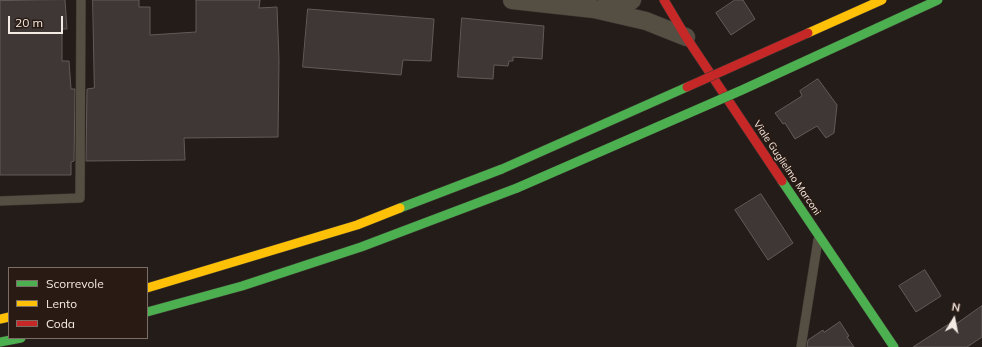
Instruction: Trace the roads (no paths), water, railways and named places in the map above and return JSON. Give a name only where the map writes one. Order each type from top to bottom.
[{"type":"main road","name":"Viale Guglielmo Marconi","points":[[664,0],[686,36],[894,347]]},
{"type":"main road","points":[[148,288],[357,225],[502,169],[882,0]]},
{"type":"main road","points":[[148,312],[242,286],[361,247],[517,188],[742,90],[938,0]]},
{"type":"main road","points":[[0,342],[16,339]]},
{"type":"street","points":[[512,0],[594,9],[646,21],[686,36]]},
{"type":"street","points":[[594,9],[624,5],[632,0]]},
{"type":"lane","points":[[0,201],[80,198],[81,0]]},
{"type":"lane","points":[[802,347],[819,236]]}]
